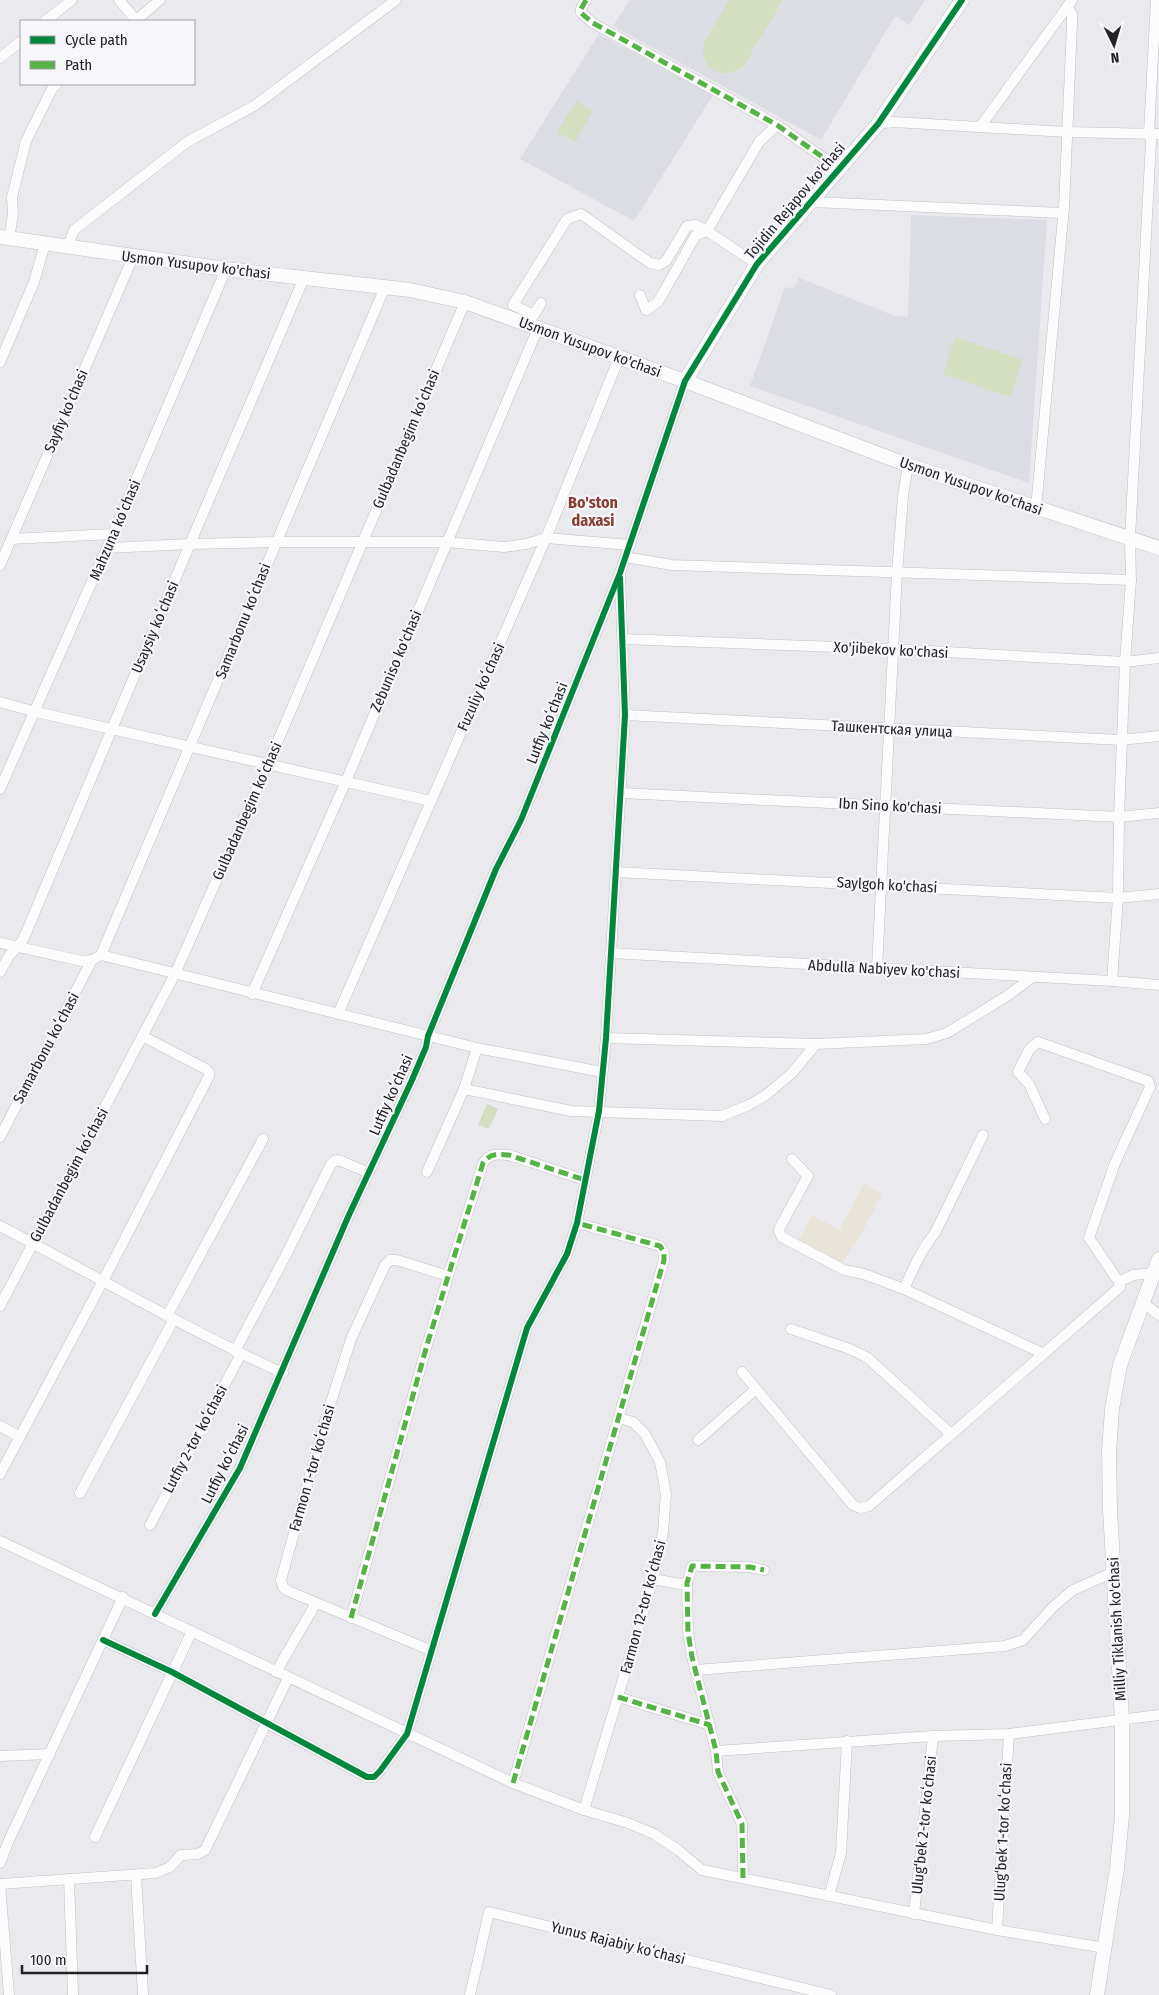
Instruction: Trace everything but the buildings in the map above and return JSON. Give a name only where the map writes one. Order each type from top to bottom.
[{"type":"main road","name":"Tojidin Rejapov ko'chasi","points":[[685,381],[757,264],[782,232],[812,202],[838,168],[878,124],[962,0]]},
{"type":"main road","name":"Usmon Yusupov ko'chasi","points":[[5,238],[226,269],[410,290],[465,302],[685,381],[908,465],[1159,548]]},
{"type":"main road","name":"Milliy Tiklanish ko'chasi","points":[[1097,1995],[1122,1816],[1122,1720],[1110,1509],[1109,1452],[1112,1409],[1120,1365],[1142,1302],[1157,1267]]},
{"type":"street","points":[[47,20],[72,0]]},
{"type":"street","points":[[119,0],[135,20]]},
{"type":"street","points":[[137,20],[160,0]]},
{"type":"street","points":[[67,248],[74,230],[172,153],[187,142],[254,106],[396,0]]},
{"type":"street","name":"Tojidin Rejapov ko'chasi","points":[[586,0],[581,13],[588,20],[777,125],[838,168]]},
{"type":"street","points":[[1112,981],[1118,898],[1118,817],[1121,740],[1131,580],[1130,538],[1151,142],[1154,134],[1156,0]]},
{"type":"street","points":[[980,127],[1070,3]]},
{"type":"street","points":[[1036,508],[1063,213],[1072,24],[1070,3]]},
{"type":"street","points":[[0,58],[20,42]]},
{"type":"street","points":[[5,238],[13,214],[12,197],[26,140],[52,89],[56,85]]},
{"type":"street","points":[[878,124],[894,122],[1067,132],[1154,134]]},
{"type":"street","points":[[640,295],[646,310],[658,302],[696,236],[707,231],[759,142],[777,125]]},
{"type":"street","points":[[812,202],[1063,213]]},
{"type":"street","points":[[541,303],[534,315],[513,305],[567,219],[581,214],[650,263],[659,265],[666,261],[687,226],[696,225],[757,264]]},
{"type":"street","points":[[0,362],[34,282],[45,244]]},
{"type":"street","name":"Sayfiy koʻchasi","points":[[0,565],[133,257]]},
{"type":"street","name":"Mahzuna koʻchasi","points":[[0,789],[114,534],[226,269]]},
{"type":"street","name":"Usaysiy koʻchasi","points":[[0,972],[8,956],[23,940],[304,278]]},
{"type":"street","name":"Samarbonu koʻchasi","points":[[0,1137],[96,958],[192,746],[275,542],[385,287]]},
{"type":"street","name":"Gulbadanbegim koʻchasi","points":[[0,1306],[175,974],[268,764],[465,302]]},
{"type":"street","name":"Zebuniso ko'chasi","points":[[252,994],[346,781],[538,328]]},
{"type":"street","name":"Fuzuliy koʻchasi","points":[[338,1014],[546,538],[619,358]]},
{"type":"street","name":"Tojidin Rejapov ko'chasi","points":[[620,573],[685,381]]},
{"type":"street","points":[[877,968],[897,573],[903,496],[908,465]]},
{"type":"street","points":[[11,539],[114,534]]},
{"type":"street","points":[[107,548],[275,542],[446,542],[504,547],[516,546],[546,538],[630,545]]},
{"type":"street","points":[[625,557],[672,565],[1131,580]]},
{"type":"street","points":[[103,1640],[172,1672],[367,1777],[374,1777],[380,1771],[406,1734],[527,1328],[567,1254],[577,1223],[599,1111],[606,1038],[625,715],[620,573]]},
{"type":"street","name":"Lutfiy koʻchasi","points":[[155,1614],[240,1468],[283,1373],[369,1173],[426,1047],[428,1036],[496,869],[521,820],[620,573]]},
{"type":"street","name":"Xo'jibekov ko'chasi","points":[[623,639],[893,649],[1125,662],[1159,658]]},
{"type":"street","points":[[0,702],[36,712],[431,801]]},
{"type":"street","name":"Ташкентская улица","points":[[625,715],[1121,740],[1159,736]]},
{"type":"street","name":"Ibn Sino ko'chasi","points":[[621,793],[1118,817],[1159,813]]},
{"type":"street","name":"Saylgoh ko'chasi","points":[[616,872],[1118,898],[1159,894]]},
{"type":"street","points":[[0,943],[82,961],[96,958],[175,974],[477,1048],[602,1072]]},
{"type":"street","name":"Abdulla Nabiyev ko'chasi","points":[[610,953],[1159,985]]},
{"type":"street","points":[[606,1038],[816,1044],[926,1040],[948,1033],[1007,996],[1033,977]]},
{"type":"street","points":[[0,1474],[104,1281],[209,1076],[209,1072],[206,1069],[142,1036]]},
{"type":"street","points":[[742,1372],[853,1505],[860,1508],[869,1506],[1042,1353],[1120,1287],[1119,1282],[1089,1238],[1115,1163],[1150,1087],[1148,1082],[1038,1042],[1029,1050],[1018,1072],[1029,1084],[1045,1119]]},
{"type":"street","points":[[464,1089],[571,1111],[722,1116],[749,1106],[766,1095],[792,1073],[816,1044]]},
{"type":"street","points":[[427,1172],[464,1089],[477,1048]]},
{"type":"street","points":[[904,1289],[917,1259],[935,1233],[983,1135]]},
{"type":"street","points":[[80,1493],[263,1139]]},
{"type":"street","points":[[351,1618],[427,1345],[483,1163],[488,1157],[496,1154],[509,1155],[585,1180]]},
{"type":"street","points":[[792,1159],[808,1176],[780,1227],[779,1231],[782,1236],[844,1270],[864,1274],[904,1289],[1042,1353]]},
{"type":"street","name":"Lutfiy 2-tor koʻchasi","points":[[150,1525],[331,1164],[336,1160],[341,1161],[369,1173]]},
{"type":"street","points":[[513,1783],[664,1260],[664,1252],[660,1246],[577,1223]]},
{"type":"street","points":[[0,1226],[238,1352],[283,1373]]},
{"type":"street","name":"Farmon 1-tor koʻchasi","points":[[430,1650],[288,1591],[283,1586],[281,1580],[325,1420],[351,1339],[385,1265],[390,1260],[397,1260],[448,1276]]},
{"type":"street","points":[[1119,1282],[1157,1267]]},
{"type":"street","points":[[1142,1302],[1159,1315]]},
{"type":"street","points":[[791,1329],[850,1349],[868,1358],[951,1434]]},
{"type":"street","points":[[698,1440],[756,1389]]},
{"type":"street","name":"Farmon 12-tor koʻchasi","points":[[584,1810],[654,1580],[663,1532],[666,1494],[660,1462],[645,1434],[633,1422],[619,1418]]},
{"type":"street","points":[[0,1426],[20,1437]]},
{"type":"street","points":[[0,1541],[123,1597],[288,1678],[406,1734],[436,1745],[513,1783],[584,1810],[628,1823],[654,1834],[678,1850],[702,1870],[914,1914],[1105,1948]]},
{"type":"street","points":[[743,1878],[742,1824],[718,1772],[716,1751],[695,1670],[688,1632],[687,1583],[692,1566],[750,1567],[764,1570]]},
{"type":"street","points":[[695,1670],[1005,1646],[1023,1640],[1053,1607],[1074,1590],[1114,1572]]},
{"type":"street","points":[[654,1580],[680,1584],[687,1583]]},
{"type":"street","points":[[0,1863],[123,1597]]},
{"type":"street","points":[[276,1672],[316,1603]]},
{"type":"street","points":[[94,1838],[192,1632]]},
{"type":"street","points":[[9,1995],[0,1884],[136,1875],[163,1871],[181,1854],[198,1854],[205,1850],[288,1678]]},
{"type":"street","points":[[618,1697],[710,1725]]},
{"type":"street","points":[[716,1751],[933,1736],[1009,1734],[1159,1714]]},
{"type":"street","name":"Ulug‘bek 1-tor koʻchasi","points":[[997,1930],[1009,1734]]},
{"type":"street","name":"Ulug‘bek 2-tor koʻchasi","points":[[914,1914],[933,1736]]},
{"type":"street","points":[[829,1896],[841,1853],[847,1741]]},
{"type":"street","points":[[0,1756],[50,1754]]},
{"type":"street","points":[[136,1875],[143,1995]]},
{"type":"street","points":[[69,1879],[73,1995]]},
{"type":"street","name":"Yunus Rajabiy koʻchasi","points":[[470,1995],[489,1912],[831,1995]]},
{"type":"shaded area","points":[[630,0],[925,0],[909,25],[895,16],[821,140],[613,26]]},
{"type":"shaded area","points":[[599,34],[713,95],[634,221],[520,159]]},
{"type":"shaded area","points":[[911,215],[1047,220],[1029,483],[750,386],[785,287],[793,289],[799,278],[895,316],[908,317]]},
{"type":"shaded area","points":[[864,1184],[882,1194],[854,1247],[852,1246],[842,1263],[799,1240],[812,1215],[839,1230]]},
{"type":"green space","points":[[729,0],[783,0],[743,67],[735,71],[720,73],[708,66],[703,52],[704,43]]},
{"type":"green space","points":[[576,101],[593,111],[575,142],[557,132]]},
{"type":"green space","points":[[955,337],[1023,360],[1010,397],[943,374]]},
{"type":"green space","points":[[487,1104],[498,1109],[489,1129],[478,1125]]},
{"type":"marked path","points":[[586,0],[581,13],[593,23],[777,125],[838,168]]},
{"type":"marked path","points":[[351,1618],[427,1345],[483,1163],[491,1156],[498,1154],[509,1155],[585,1180]]},
{"type":"marked path","points":[[513,1783],[664,1260],[664,1252],[660,1246],[577,1223]]},
{"type":"marked path","points":[[743,1878],[742,1824],[718,1772],[716,1751],[692,1657],[688,1632],[687,1583],[692,1566],[750,1567],[764,1570]]},
{"type":"marked path","points":[[618,1697],[710,1725]]},
{"type":"cycle path","points":[[155,1614],[240,1468],[348,1217],[412,1080],[496,869],[521,820],[620,573],[685,381],[757,264],[878,124],[962,0]]},
{"type":"cycle path","points":[[103,1640],[172,1672],[367,1777],[374,1777],[380,1771],[407,1734],[527,1328],[567,1254],[577,1223],[599,1111],[606,1038],[625,715],[620,578]]},
{"type":"district","name":"Bo'ston daxasi","points":[[593,511]]}]
